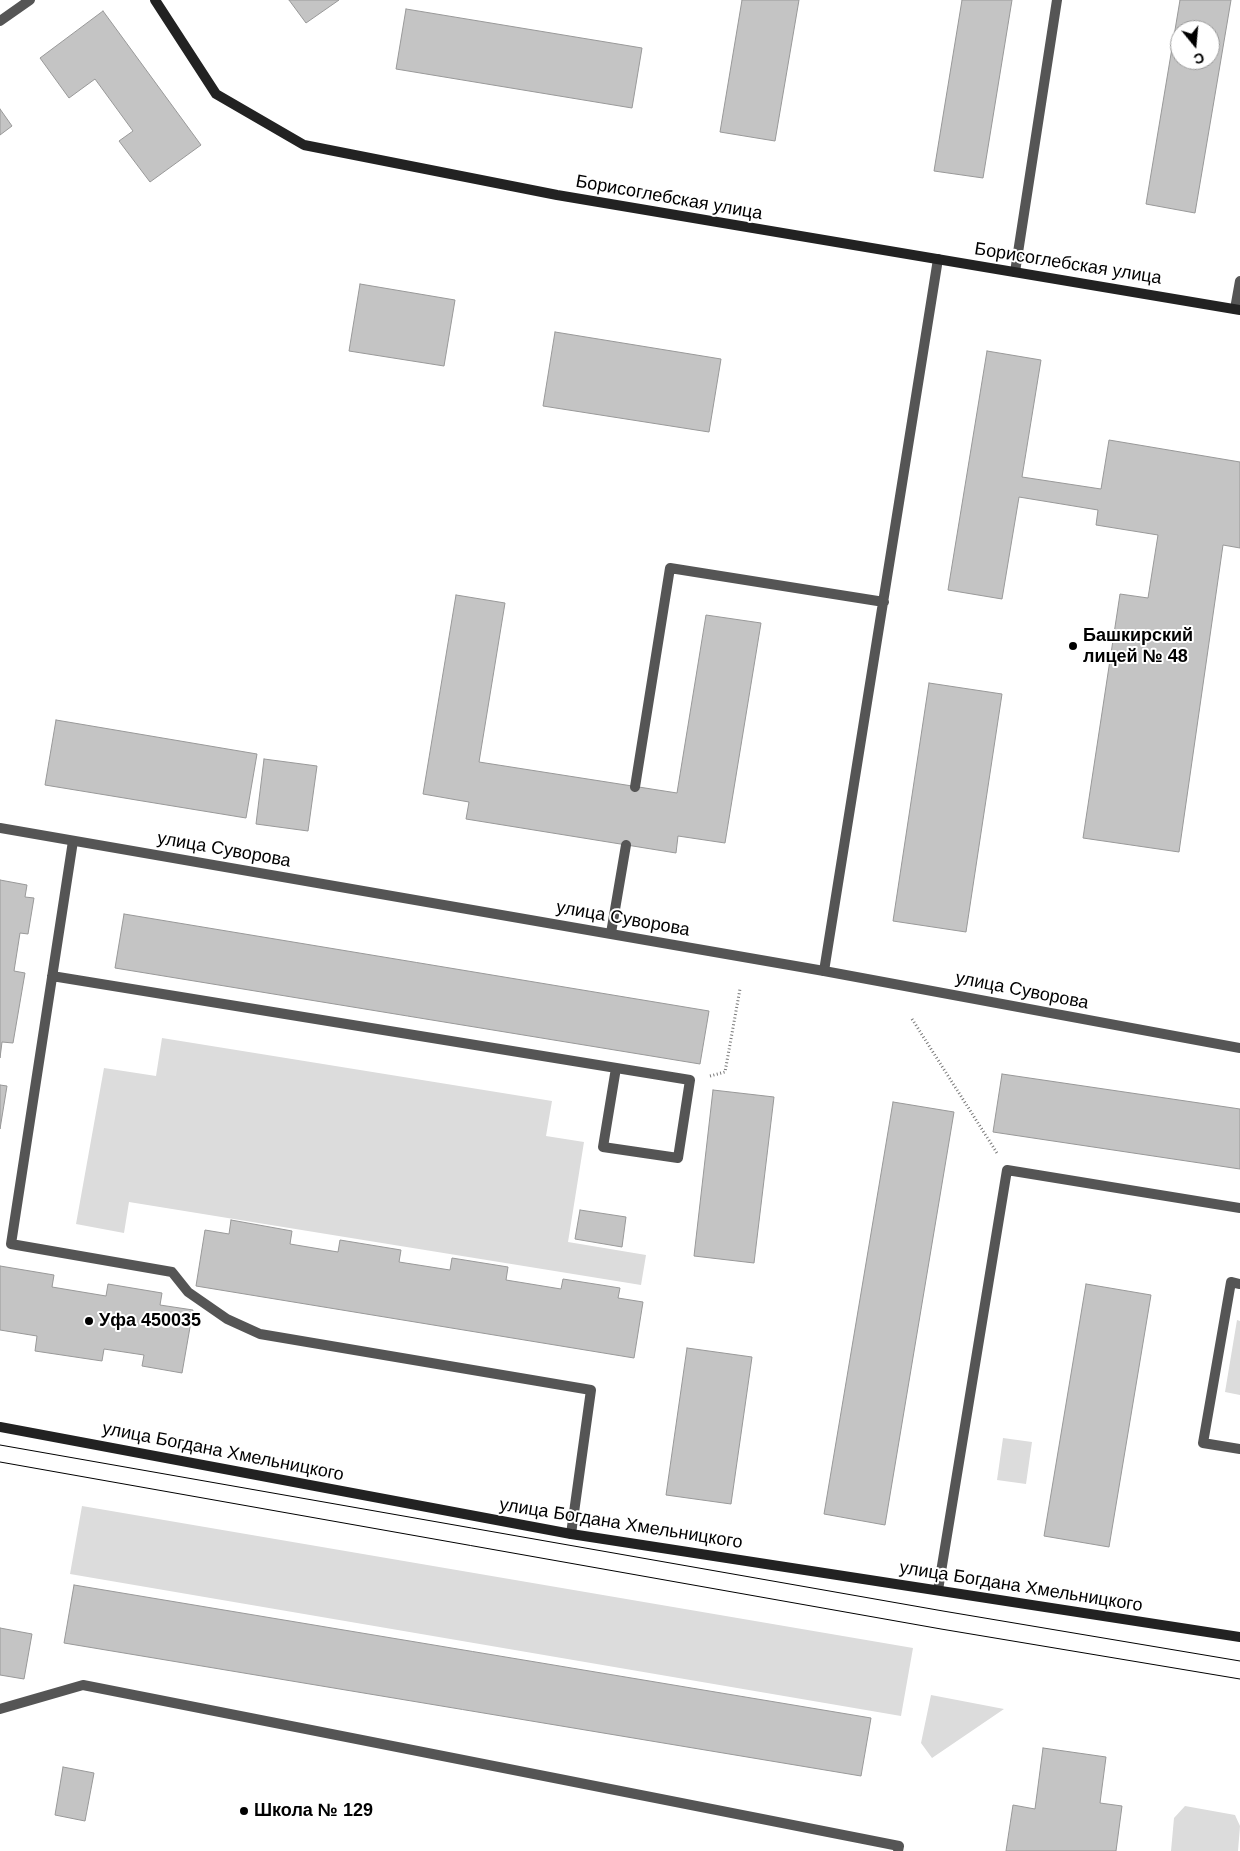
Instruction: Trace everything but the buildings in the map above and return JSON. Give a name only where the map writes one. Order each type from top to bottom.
[{"type":"main road","name":"Борисоглебская улица","points":[[155,0],[216,94],[304,145],[557,196],[1238,309]]},
{"type":"main road","name":"улица Богдана Хмельницкого","points":[[0,1427],[571,1534],[1240,1637]]},
{"type":"street","points":[[0,21],[30,0]]},
{"type":"street","points":[[1016,272],[1057,0]]},
{"type":"street","points":[[824,971],[938,259]]},
{"type":"street","points":[[1238,309],[1240,281]]},
{"type":"street","points":[[635,787],[670,568],[884,602]]},
{"type":"street","name":"улица Суворова","points":[[0,828],[610,933],[1240,1048]]},
{"type":"street","points":[[11,1244],[73,841]]},
{"type":"street","points":[[610,933],[626,845]]},
{"type":"street","points":[[52,976],[690,1080],[678,1158],[604,1147],[616,1068]]},
{"type":"street","points":[[938,1590],[1007,1170],[1240,1208]]},
{"type":"street","points":[[0,1242],[172,1272],[188,1292],[227,1319],[260,1334],[590,1390],[571,1534]]},
{"type":"street","points":[[1240,1284],[1231,1282],[1203,1443],[1240,1449]]},
{"type":"street","points":[[0,1709],[83,1685],[899,1846],[898,1851]]},
{"type":"path","points":[[690,1080],[726,1072],[740,989]]},
{"type":"path","points":[[912,1019],[1007,1170]]},
{"type":"shaded area","points":[[162,1038],[552,1101],[546,1136],[584,1142],[568,1242],[646,1255],[641,1285],[129,1202],[124,1233],[76,1224],[104,1068],[156,1076]]},
{"type":"shaded area","points":[[1237,1320],[1240,1321],[1240,1395],[1225,1392]]},
{"type":"shaded area","points":[[1003,1438],[1032,1442],[1026,1484],[997,1480]]},
{"type":"shaded area","points":[[82,1506],[913,1648],[901,1716],[70,1574]]},
{"type":"shaded area","points":[[931,1695],[1004,1709],[932,1758],[921,1743]]},
{"type":"shaded area","points":[[1185,1806],[1235,1815],[1240,1826],[1238,1851],[1171,1851],[1174,1818]]},
{"type":"tram line","points":[[0,1445],[943,1611],[1240,1661]]},
{"type":"tram line","points":[[0,1462],[941,1629],[1240,1679]]},
{"type":"place","name":"Башкирский лицей № 48","points":[[1073,646]]},
{"type":"place","name":"Уфа 450035","points":[[89,1321]]},
{"type":"place","name":"Школа № 129","points":[[244,1811]]}]
